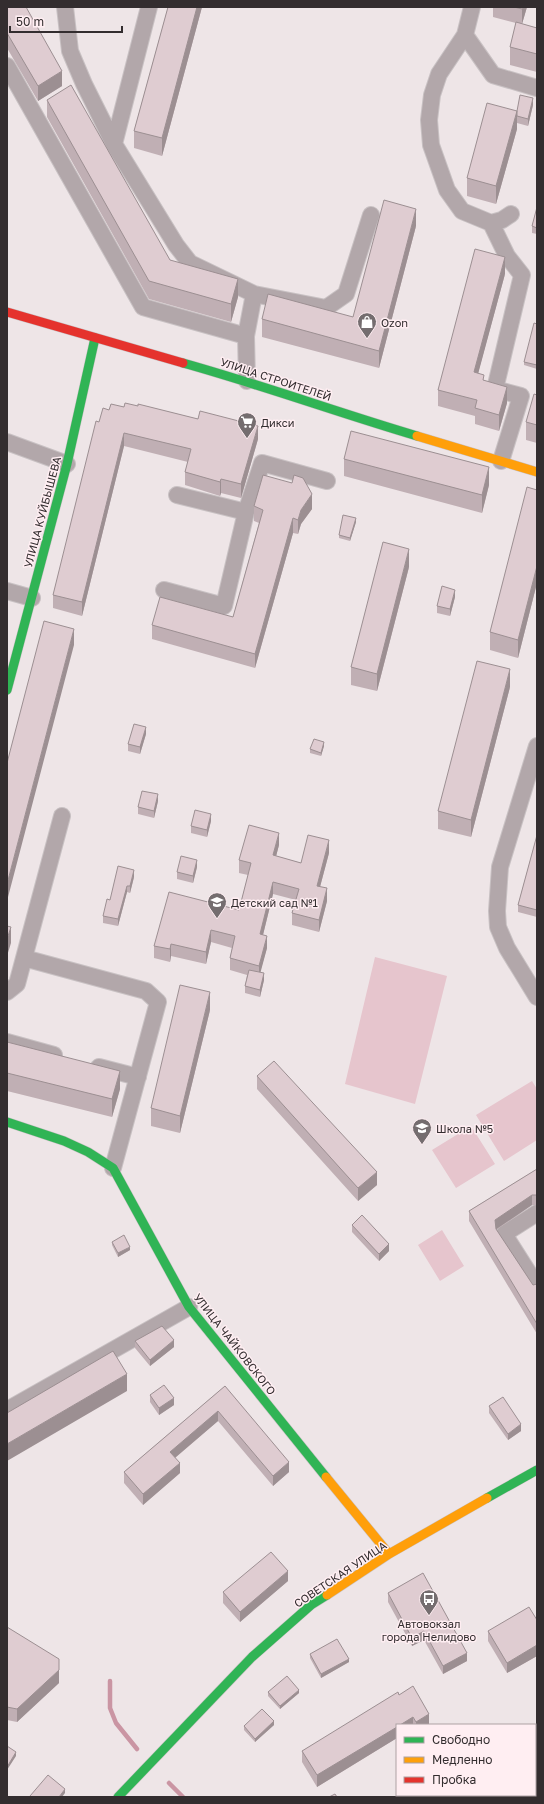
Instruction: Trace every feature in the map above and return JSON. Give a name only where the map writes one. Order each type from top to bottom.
[{"type":"street","points":[[65,7],[70,51],[78,88],[176,245],[190,263],[254,294],[326,308],[346,294],[371,215]]},
{"type":"street","points":[[114,144],[149,7]]},
{"type":"street","points":[[472,7],[465,35],[439,74],[432,95],[429,120],[431,145],[447,190],[462,211],[491,223],[507,256],[522,275],[495,389],[521,396],[501,461]]},
{"type":"street","points":[[465,35],[493,75],[537,88]]},
{"type":"street","points":[[7,66],[40,110],[143,306],[246,336]]},
{"type":"street","points":[[491,223],[511,214]]},
{"type":"street","points":[[246,380],[246,336],[254,294]]},
{"type":"street","name":"УЛИЦА СТРОИТЕЛЕЙ","points":[[7,312],[246,380],[347,415],[537,472]]},
{"type":"street","name":"УЛИЦА КУЙБЫШЕВА","points":[[7,690],[68,464],[95,338]]},
{"type":"street","points":[[7,442],[68,464]]},
{"type":"street","points":[[164,590],[224,606],[246,512],[262,463],[327,481]]},
{"type":"street","points":[[177,496],[246,512]]},
{"type":"street","points":[[7,591],[32,598]]},
{"type":"street","points":[[537,746],[500,867],[497,911],[498,927],[507,948],[537,997]]},
{"type":"street","points":[[7,992],[18,984],[62,816]]},
{"type":"street","points":[[7,1122],[82,1149],[114,1168],[158,1002],[146,992],[24,958]]},
{"type":"street","points":[[7,1042],[69,1059]]},
{"type":"street","points":[[84,1063],[138,1077]]},
{"type":"street","name":"УЛИЦА ЧАЙКОВСКОГО","points":[[114,1168],[189,1307],[274,1415],[389,1554]]},
{"type":"street","points":[[537,1213],[504,1234],[537,1286]]},
{"type":"street","points":[[7,1410],[189,1307]]},
{"type":"street","name":"СОВЕТСКАЯ УЛИЦА","points":[[118,1797],[252,1657],[311,1606],[389,1554],[537,1470]]},
{"type":"shaded area","points":[[375,957],[447,976],[415,1104],[345,1084]]},
{"type":"shaded area","points":[[532,1081],[537,1089],[537,1140],[504,1161],[476,1115]]},
{"type":"shaded area","points":[[471,1126],[495,1164],[456,1188],[432,1150]]},
{"type":"shaded area","points":[[442,1230],[464,1266],[440,1281],[418,1245]]},
{"type":"building","points":[[7,7],[26,7],[62,71],[38,86],[7,33]]},
{"type":"building","points":[[168,7],[197,7],[162,138],[134,131]]},
{"type":"building","points":[[516,22],[537,28],[537,54],[510,47]]},
{"type":"building","points":[[71,85],[170,260],[238,279],[231,304],[149,281],[47,100]]},
{"type":"building","points":[[520,95],[533,98],[528,119],[517,116]]},
{"type":"building","points":[[487,103],[517,111],[496,186],[467,178]]},
{"type":"building","points":[[384,200],[416,209],[379,351],[262,319],[268,294],[353,317]]},
{"type":"building","points":[[537,207],[537,228],[532,226]]},
{"type":"building","points":[[475,249],[505,257],[474,372],[484,375],[483,380],[507,387],[499,415],[475,408],[477,400],[438,390]]},
{"type":"building","points":[[534,323],[537,324],[537,365],[524,362]]},
{"type":"building","points":[[534,394],[537,395],[537,425],[526,422]]},
{"type":"building","points":[[125,403],[138,406],[138,404],[198,419],[200,411],[258,426],[241,484],[221,479],[220,482],[185,472],[191,449],[124,433],[82,602],[53,595],[96,421],[99,422],[103,408],[109,410],[111,404],[124,407]]},
{"type":"building","points":[[351,431],[489,467],[482,495],[344,459]]},
{"type":"building","points":[[263,475],[292,483],[294,475],[303,478],[312,494],[301,510],[298,520],[293,518],[255,654],[152,625],[160,597],[233,617],[263,510],[254,506]]},
{"type":"building","points":[[527,487],[537,490],[537,566],[518,640],[490,632]]},
{"type":"building","points":[[343,515],[356,518],[350,538],[339,535]]},
{"type":"building","points":[[383,542],[409,549],[377,674],[351,667]]},
{"type":"building","points":[[442,586],[455,590],[450,609],[437,606]]},
{"type":"building","points":[[44,621],[74,629],[7,884],[7,763]]},
{"type":"building","points":[[477,661],[510,669],[471,820],[438,811]]},
{"type":"building","points":[[134,724],[146,727],[140,747],[128,744]]},
{"type":"building","points":[[314,739],[324,742],[321,753],[310,749]]},
{"type":"building","points":[[142,791],[158,794],[154,811],[138,807]]},
{"type":"building","points":[[195,810],[211,814],[207,830],[191,826]]},
{"type":"building","points":[[249,825],[279,833],[273,855],[301,863],[308,835],[329,840],[317,886],[327,888],[319,920],[292,913],[299,889],[273,882],[260,934],[267,936],[259,966],[230,958],[235,936],[211,930],[206,952],[171,944],[170,949],[154,946],[169,892],[239,910],[251,863],[239,860]]},
{"type":"building","points":[[537,835],[537,910],[518,905]]},
{"type":"building","points":[[181,856],[197,860],[193,876],[177,872]]},
{"type":"building","points":[[118,866],[134,870],[130,886],[127,886],[118,919],[103,916],[107,899],[110,900]]},
{"type":"building","points":[[7,926],[11,927],[7,939]]},
{"type":"building","points":[[249,970],[264,973],[260,990],[245,986]]},
{"type":"building","points":[[180,985],[210,992],[180,1116],[151,1108]]},
{"type":"building","points":[[7,1042],[120,1071],[112,1099],[7,1073]]},
{"type":"building","points":[[274,1061],[377,1172],[358,1188],[257,1076]]},
{"type":"building","points":[[537,1169],[537,1195],[532,1195],[495,1220],[496,1229],[533,1285],[537,1284],[537,1324],[469,1211]]},
{"type":"building","points":[[362,1215],[389,1244],[379,1254],[352,1225]]},
{"type":"building","points":[[124,1235],[130,1247],[118,1253],[112,1242]]},
{"type":"building","points":[[162,1326],[174,1340],[150,1360],[135,1341]]},
{"type":"building","points":[[113,1351],[127,1374],[7,1444],[7,1413]]},
{"type":"building","points":[[164,1385],[174,1398],[159,1408],[150,1395]]},
{"type":"building","points":[[225,1386],[289,1462],[273,1476],[218,1411],[170,1452],[180,1463],[143,1494],[124,1472]]},
{"type":"building","points":[[503,1397],[521,1424],[508,1434],[489,1406]]},
{"type":"building","points":[[271,1552],[288,1571],[240,1612],[223,1592]]},
{"type":"building","points":[[423,1573],[467,1653],[443,1666],[424,1631],[412,1638],[388,1593]]},
{"type":"building","points":[[529,1607],[537,1620],[537,1645],[507,1663],[488,1631]]},
{"type":"building","points":[[7,1627],[59,1659],[59,1670],[17,1709],[7,1707]]},
{"type":"building","points":[[337,1639],[349,1659],[321,1674],[310,1654]]},
{"type":"building","points":[[287,1676],[299,1690],[280,1706],[268,1692]]},
{"type":"building","points":[[413,1686],[429,1714],[416,1722],[413,1717],[402,1724],[396,1724],[396,1728],[317,1775],[302,1751],[398,1692],[399,1695]]},
{"type":"building","points":[[262,1709],[274,1721],[255,1739],[244,1726]]},
{"type":"building","points":[[536,1734],[537,1797],[465,1796],[536,1796]]},
{"type":"building","points":[[7,1746],[16,1752],[7,1767]]},
{"type":"building","points":[[48,1775],[65,1789],[59,1797],[31,1797],[30,1796]]},
{"type":"building","points":[[335,1794],[337,1797],[329,1797]]},
{"type":"waterway","points":[[110,1681],[110,1708],[116,1723],[137,1749]]},
{"type":"waterway","points":[[169,1783],[183,1797]]},
{"type":"traffic: fast","points":[[7,690],[67,464],[95,338]]},
{"type":"traffic: fast","points":[[183,363],[242,380],[417,436]]},
{"type":"traffic: fast","points":[[7,1122],[64,1141],[88,1152],[113,1168],[189,1307],[326,1477]]},
{"type":"traffic: fast","points":[[487,1498],[537,1470]]},
{"type":"traffic: fast","points":[[118,1797],[252,1657],[311,1605],[327,1595]]},
{"type":"traffic: slow","points":[[417,436],[537,472]]},
{"type":"traffic: slow","points":[[326,1477],[389,1554]]},
{"type":"traffic: slow","points":[[327,1595],[389,1554],[487,1498]]},
{"type":"traffic: jam","points":[[7,312],[183,363]]},
{"type":"place","name":"Ozon","points":[[367,339]]},
{"type":"place","name":"Дикси","points":[[247,439]]},
{"type":"place","name":"Детский сад №1","points":[[217,919]]},
{"type":"place","name":"Школа №5","points":[[422,1145]]},
{"type":"place","name":"Автовокзал города Нелидово","points":[[429,1616]]}]
